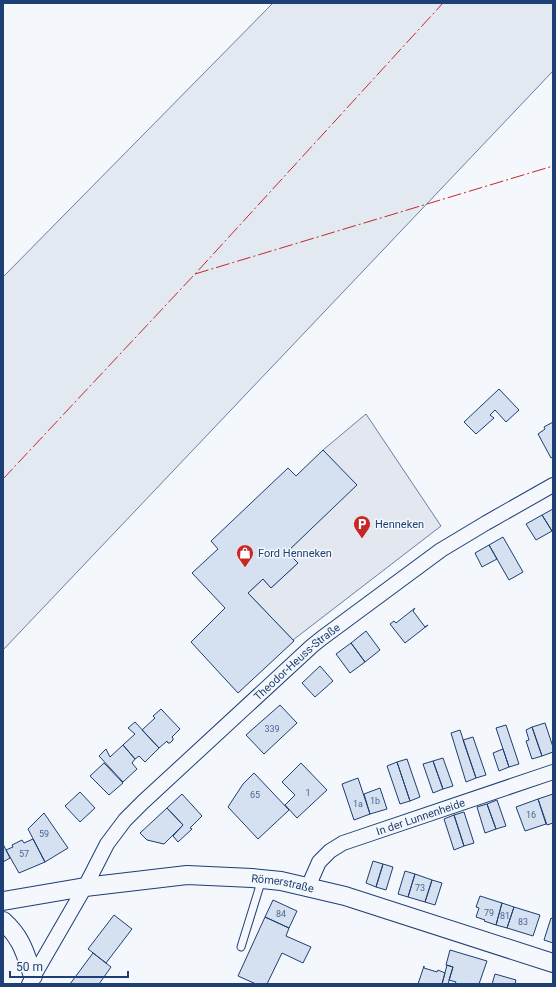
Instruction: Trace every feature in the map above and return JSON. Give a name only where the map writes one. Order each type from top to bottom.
[{"type":"street","name":"Theodor-Heuss-Straße","points":[[31,980],[85,887],[107,844],[125,820],[143,802],[312,646],[441,550],[553,485]]},
{"type":"street","name":"In der Lunnenheide","points":[[308,887],[319,862],[330,851],[343,843],[553,772]]},
{"type":"street","name":"Römerstraße","points":[[3,901],[85,887],[187,874],[281,881],[345,896],[553,963]]},
{"type":"street","points":[[3,921],[12,929],[20,940],[25,951],[31,980]]},
{"type":"lane","points":[[241,947],[262,879]]},
{"type":"shaded area","points":[[273,3],[553,3],[553,71],[3,650],[3,277]]},
{"type":"shaded area","name":"Henneken","points":[[366,414],[441,526],[293,640],[248,593],[263,579],[271,588],[298,563],[287,552],[356,485],[323,450]]},
{"type":"building","points":[[499,389],[519,410],[506,422],[495,410],[490,415],[494,418],[476,434],[464,422]]},
{"type":"building","points":[[553,422],[553,457],[551,458],[538,434],[545,429],[544,427]]},
{"type":"building","name":"Ford Henneken","points":[[323,450],[357,485],[287,552],[298,563],[271,588],[263,579],[248,593],[294,641],[238,693],[191,642],[225,608],[192,573],[218,549],[211,541],[288,468],[296,476]]},
{"type":"building","points":[[553,509],[553,531],[552,531],[542,515]]},
{"type":"building","points":[[542,515],[552,531],[536,540],[526,524]]},
{"type":"building","points":[[503,537],[523,572],[509,580],[489,545]]},
{"type":"building","points":[[489,545],[497,559],[482,567],[475,553]]},
{"type":"building","points":[[415,608],[413,611],[425,627],[428,625],[405,643],[390,624],[394,621],[396,623]]},
{"type":"building","points":[[366,631],[380,650],[365,662],[351,643]]},
{"type":"building","points":[[351,643],[365,662],[350,673],[336,654]]},
{"type":"building","points":[[320,666],[333,681],[315,697],[302,683]]},
{"type":"building","points":[[280,705],[297,723],[264,754],[246,735]]},
{"type":"building","points":[[161,709],[180,729],[172,737],[173,740],[170,743],[167,741],[159,748],[142,730],[155,718],[153,716]]},
{"type":"building","points":[[135,722],[159,748],[145,762],[139,756],[135,759],[123,745],[135,734],[128,728]]},
{"type":"building","points":[[545,723],[553,747],[553,752],[542,756],[532,727]]},
{"type":"building","points":[[506,725],[519,764],[509,767],[496,728]]},
{"type":"building","points":[[532,727],[542,756],[532,759],[526,741],[529,740],[526,730]]},
{"type":"building","points":[[460,730],[476,778],[466,782],[451,733]]},
{"type":"building","points":[[473,737],[486,775],[476,778],[463,740]]},
{"type":"building","points":[[123,745],[135,759],[132,763],[137,769],[123,782],[99,756],[106,749],[110,757]]},
{"type":"building","points":[[503,749],[509,767],[499,771],[493,753]]},
{"type":"building","points":[[443,758],[453,786],[443,789],[433,761]]},
{"type":"building","points":[[407,759],[420,797],[410,801],[397,762]]},
{"type":"building","points":[[433,761],[443,789],[433,793],[423,764]]},
{"type":"building","points":[[397,762],[410,801],[400,804],[387,766]]},
{"type":"building","points":[[104,763],[123,783],[109,795],[90,776]]},
{"type":"building","points":[[301,763],[327,790],[297,818],[285,805],[295,795],[282,782]]},
{"type":"building","points":[[254,773],[289,810],[258,839],[228,807],[243,784]]},
{"type":"building","points":[[358,778],[370,814],[354,820],[342,784]]},
{"type":"building","points":[[380,788],[387,809],[370,814],[364,794]]},
{"type":"building","points":[[80,792],[95,808],[80,822],[65,806]]},
{"type":"building","points":[[182,794],[202,816],[190,828],[192,829],[178,842],[173,836],[183,825],[167,808]]},
{"type":"building","points":[[553,794],[553,823],[547,825],[538,799]]},
{"type":"building","points":[[538,799],[546,824],[525,831],[516,807]]},
{"type":"building","points":[[497,800],[506,826],[496,829],[487,804]]},
{"type":"building","points":[[487,804],[496,829],[485,833],[477,807]]},
{"type":"building","points":[[167,808],[183,825],[164,844],[147,840],[140,833]]},
{"type":"building","points":[[464,812],[474,843],[464,846],[454,815]]},
{"type":"building","points":[[44,813],[68,848],[45,862],[28,829]]},
{"type":"building","points":[[454,815],[464,846],[454,850],[444,819]]},
{"type":"building","points":[[33,839],[45,862],[19,873],[6,850],[22,840],[24,843]]},
{"type":"building","points":[[3,844],[10,858],[3,862]]},
{"type":"building","points":[[373,861],[383,864],[376,887],[366,883]]},
{"type":"building","points":[[383,864],[393,867],[386,890],[376,887]]},
{"type":"building","points":[[405,871],[415,874],[408,897],[398,894]]},
{"type":"building","points":[[415,874],[432,880],[425,902],[408,897]]},
{"type":"building","points":[[432,880],[442,883],[435,905],[425,902]]},
{"type":"building","points":[[480,896],[502,903],[496,925],[476,917],[479,908],[476,907]]},
{"type":"building","points":[[273,900],[297,911],[289,928],[265,917]]},
{"type":"building","points":[[502,903],[514,907],[507,928],[496,925]]},
{"type":"building","points":[[514,907],[540,915],[533,936],[507,928]]},
{"type":"building","points":[[114,915],[132,929],[106,963],[88,949]]},
{"type":"building","points":[[265,917],[289,928],[286,936],[311,947],[303,963],[282,953],[267,984],[256,984],[238,976]]},
{"type":"building","points":[[551,918],[553,919],[553,943],[544,940]]},
{"type":"building","points":[[450,950],[487,961],[479,984],[455,984],[456,982],[449,980],[453,967],[446,965]]},
{"type":"building","points":[[93,953],[111,967],[99,984],[70,984]]},
{"type":"building","points":[[447,965],[453,967],[448,984],[442,984]]},
{"type":"building","points":[[424,966],[424,968],[437,972],[438,970],[445,973],[442,984],[418,984]]},
{"type":"building","points":[[495,974],[516,980],[515,984],[492,984]]},
{"type":"power","points":[[3,479],[195,274],[443,3]]},
{"type":"power","points":[[195,274],[553,166]]},
{"type":"place","name":"Henneken","points":[[362,539]]},
{"type":"place","name":"Ford Henneken","points":[[245,568]]}]
